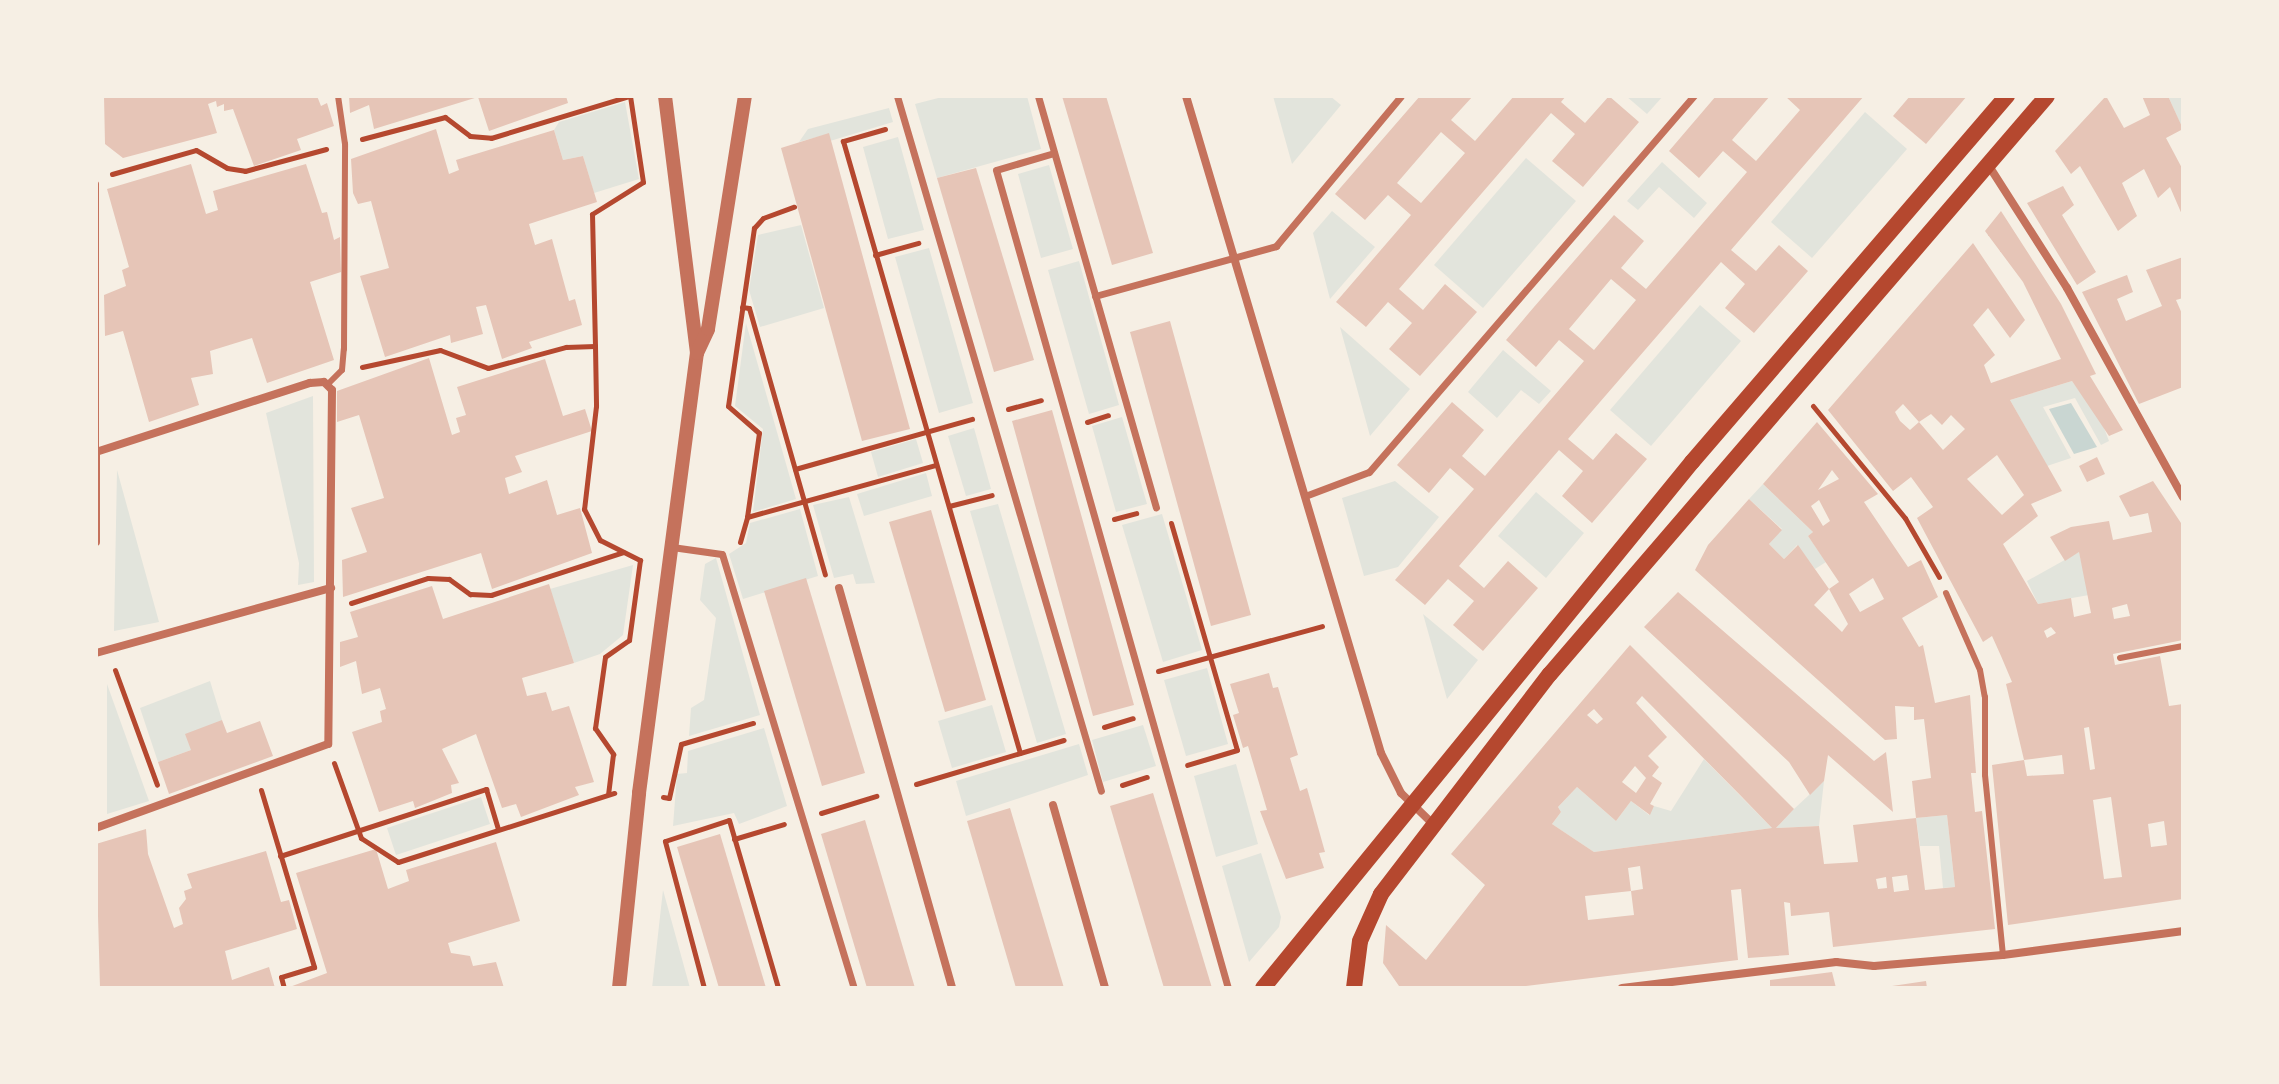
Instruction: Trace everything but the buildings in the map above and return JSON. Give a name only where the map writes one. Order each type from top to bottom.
[{"type":"main road","points":[[1266,986],[1682,473],[2007,96]]},
{"type":"main road","points":[[1354,988],[1368,917],[1433,824],[1550,674],[2047,96]]},
{"type":"street","points":[[619,988],[639,793],[697,353],[665,96]]},
{"type":"street","points":[[697,353],[708,329],[745,96]]},
{"type":"street","points":[[897,96],[1101,791]]},
{"type":"street","points":[[1038,96],[1156,507]]},
{"type":"street","points":[[1186,96],[1381,753],[1412,807],[1433,824]]},
{"type":"street","points":[[1095,296],[1276,246],[1401,96]]},
{"type":"street","points":[[1305,496],[1369,472],[1694,96]]},
{"type":"street","points":[[1054,153],[996,170],[1170,771],[1228,988]]},
{"type":"street","points":[[1989,166],[2067,288],[2183,497]]},
{"type":"street","points":[[96,542],[96,452],[310,383],[327,385],[332,390],[328,744],[96,828]]},
{"type":"street","points":[[672,547],[722,554],[854,988]]},
{"type":"street","points":[[96,653],[331,588]]},
{"type":"street","points":[[839,588],[952,988]]},
{"type":"street","points":[[1053,805],[1105,988]]},
{"type":"street","points":[[1622,988],[1836,962],[1874,966],[2003,955],[2183,931]]},
{"type":"lane","points":[[327,385],[342,370],[345,144],[338,96]]},
{"type":"lane","points":[[96,184],[96,452]]},
{"type":"lane","points":[[1946,593],[1980,670],[1985,697],[1985,775],[2003,955]]},
{"type":"lane","points":[[2120,658],[2183,646]]},
{"type":"path","points":[[608,793],[613,754],[595,728],[605,657],[629,640],[640,560],[600,540],[584,509],[596,406],[592,214],[643,182],[630,96]]},
{"type":"path","points":[[905,123],[843,141],[1020,753]]},
{"type":"path","points":[[722,554],[742,541],[759,433],[728,406],[754,228],[769,215],[794,207]]},
{"type":"path","points":[[875,255],[938,237]]},
{"type":"path","points":[[742,307],[749,308],[828,584],[837,581],[839,588]]},
{"type":"path","points":[[342,370],[440,350],[488,368],[566,347],[595,346]]},
{"type":"path","points":[[1795,389],[1823,416],[1905,518],[1946,593]]},
{"type":"path","points":[[795,469],[1061,394]]},
{"type":"path","points":[[1071,427],[1128,409]]},
{"type":"path","points":[[747,517],[936,465]]},
{"type":"path","points":[[949,506],[1013,490]]},
{"type":"path","points":[[1098,524],[1165,504],[1210,657],[1237,750],[1170,771]]},
{"type":"path","points":[[331,609],[428,578],[449,579],[470,594],[491,595],[624,551]]},
{"type":"path","points":[[1142,676],[1341,621]]},
{"type":"path","points":[[108,650],[164,803]]},
{"type":"path","points":[[734,839],[1153,712]]},
{"type":"path","points":[[328,744],[357,830],[398,862],[608,793],[639,793],[669,798],[681,744],[774,718]]},
{"type":"path","points":[[255,770],[314,967],[281,977],[284,988]]},
{"type":"path","points":[[280,856],[486,789],[498,829]]},
{"type":"path","points":[[704,988],[665,841],[729,820],[778,988]]},
{"type":"shaded area","points":[[946,96],[1027,96],[1041,149],[937,178],[915,104]]},
{"type":"shaded area","points":[[1273,96],[1330,96],[1341,105],[1292,164]]},
{"type":"shaded area","points":[[1626,96],[1663,96],[1647,114]]},
{"type":"shaded area","points":[[2168,96],[2183,96],[2183,130],[2172,105]]},
{"type":"shaded area","points":[[625,102],[639,179],[594,193],[583,156],[563,160],[554,130],[559,122]]},
{"type":"shaded area","points":[[889,108],[893,122],[830,141],[828,134],[799,142],[808,129]]},
{"type":"shaded area","points":[[1865,112],[1907,149],[1812,258],[1771,222]]},
{"type":"shaded area","points":[[898,137],[924,230],[888,239],[863,147]]},
{"type":"shaded area","points":[[1526,158],[1576,201],[1483,308],[1434,265]]},
{"type":"shaded area","points":[[1662,162],[1707,203],[1694,218],[1659,187],[1638,210],[1627,201]]},
{"type":"shaded area","points":[[1049,165],[1073,249],[1041,258],[1018,174]]},
{"type":"shaded area","points":[[1332,211],[1375,247],[1330,299],[1313,233]]},
{"type":"shaded area","points":[[801,225],[824,308],[760,327],[749,290],[758,235]]},
{"type":"shaded area","points":[[929,248],[973,403],[939,413],[895,257]]},
{"type":"shaded area","points":[[1079,261],[1119,405],[1089,414],[1048,270]]},
{"type":"shaded area","points":[[1700,305],[1741,341],[1651,446],[1610,410]]},
{"type":"shaded area","points":[[746,323],[796,499],[753,512],[763,429],[735,406]]},
{"type":"shaded area","points":[[1340,327],[1410,389],[1370,436]]},
{"type":"shaded area","points":[[1503,350],[1551,391],[1539,404],[1521,390],[1497,418],[1468,392]]},
{"type":"shaded area","points":[[2072,381],[2101,420],[2109,441],[2101,445],[2075,398],[2043,407],[2071,458],[2047,466],[2010,400]]},
{"type":"shaded area","points":[[313,396],[314,582],[298,585],[299,563],[266,413]]},
{"type":"shaded area","points":[[2071,403],[2097,447],[2074,454],[2049,409]]},
{"type":"shaded area","points":[[1122,417],[1147,504],[1116,512],[1092,426]]},
{"type":"shaded area","points":[[974,428],[991,489],[966,496],[948,436]]},
{"type":"shaded area","points":[[916,439],[923,463],[878,477],[871,452]]},
{"type":"shaded area","points":[[117,470],[159,622],[114,631]]},
{"type":"shaded area","points":[[926,473],[932,496],[864,516],[857,494]]},
{"type":"shaded area","points":[[1395,481],[1439,517],[1398,567],[1364,576],[1342,498]]},
{"type":"shaded area","points":[[1763,484],[1813,532],[1808,536],[1826,562],[1815,569],[1797,545],[1784,559],[1769,544],[1782,529],[1749,499]]},
{"type":"shaded area","points":[[1536,492],[1584,533],[1546,578],[1498,536]]},
{"type":"shaded area","points":[[849,497],[875,583],[856,584],[853,574],[834,578],[813,505]]},
{"type":"shaded area","points":[[998,504],[1066,734],[1037,743],[970,511]]},
{"type":"shaded area","points":[[800,509],[818,576],[743,599],[729,554],[746,543],[750,523]]},
{"type":"shaded area","points":[[1162,514],[1202,650],[1163,662],[1122,525]]},
{"type":"shaded area","points":[[2079,552],[2089,595],[2038,604],[2027,581]]},
{"type":"shaded area","points":[[716,558],[760,715],[689,736],[691,708],[704,700],[716,618],[700,600],[705,564]]},
{"type":"shaded area","points":[[633,565],[623,635],[600,654],[574,663],[550,589]]},
{"type":"shaded area","points":[[1423,614],[1478,660],[1447,699]]},
{"type":"shaded area","points":[[1207,668],[1228,744],[1186,756],[1164,680]]},
{"type":"shaded area","points":[[210,681],[222,720],[191,750],[158,762],[140,708]]},
{"type":"shaded area","points":[[107,684],[149,801],[107,814]]},
{"type":"shaded area","points":[[992,705],[1006,752],[952,768],[938,721]]},
{"type":"shaded area","points":[[1143,725],[1156,766],[1103,782],[1092,740]]},
{"type":"shaded area","points":[[764,728],[787,806],[739,824],[734,813],[673,826],[677,774],[687,773],[688,751]]},
{"type":"shaded area","points":[[1079,744],[1088,775],[966,816],[956,781]]},
{"type":"shaded area","points":[[1704,759],[1772,828],[1594,852],[1552,824],[1561,812],[1558,807],[1577,787],[1616,821],[1631,801],[1649,815],[1654,806],[1671,811]]},
{"type":"shaded area","points":[[1236,764],[1258,844],[1216,857],[1194,776]]},
{"type":"shaded area","points":[[1824,781],[1819,826],[1776,828],[1794,809]]},
{"type":"shaded area","points":[[481,797],[490,824],[396,855],[387,828]]},
{"type":"shaded area","points":[[1947,815],[1955,887],[1943,888],[1939,846],[1920,846],[1916,818]]},
{"type":"shaded area","points":[[1261,853],[1281,917],[1279,927],[1249,962],[1222,866]]},
{"type":"shaded area","points":[[663,890],[690,988],[652,988]]}]
